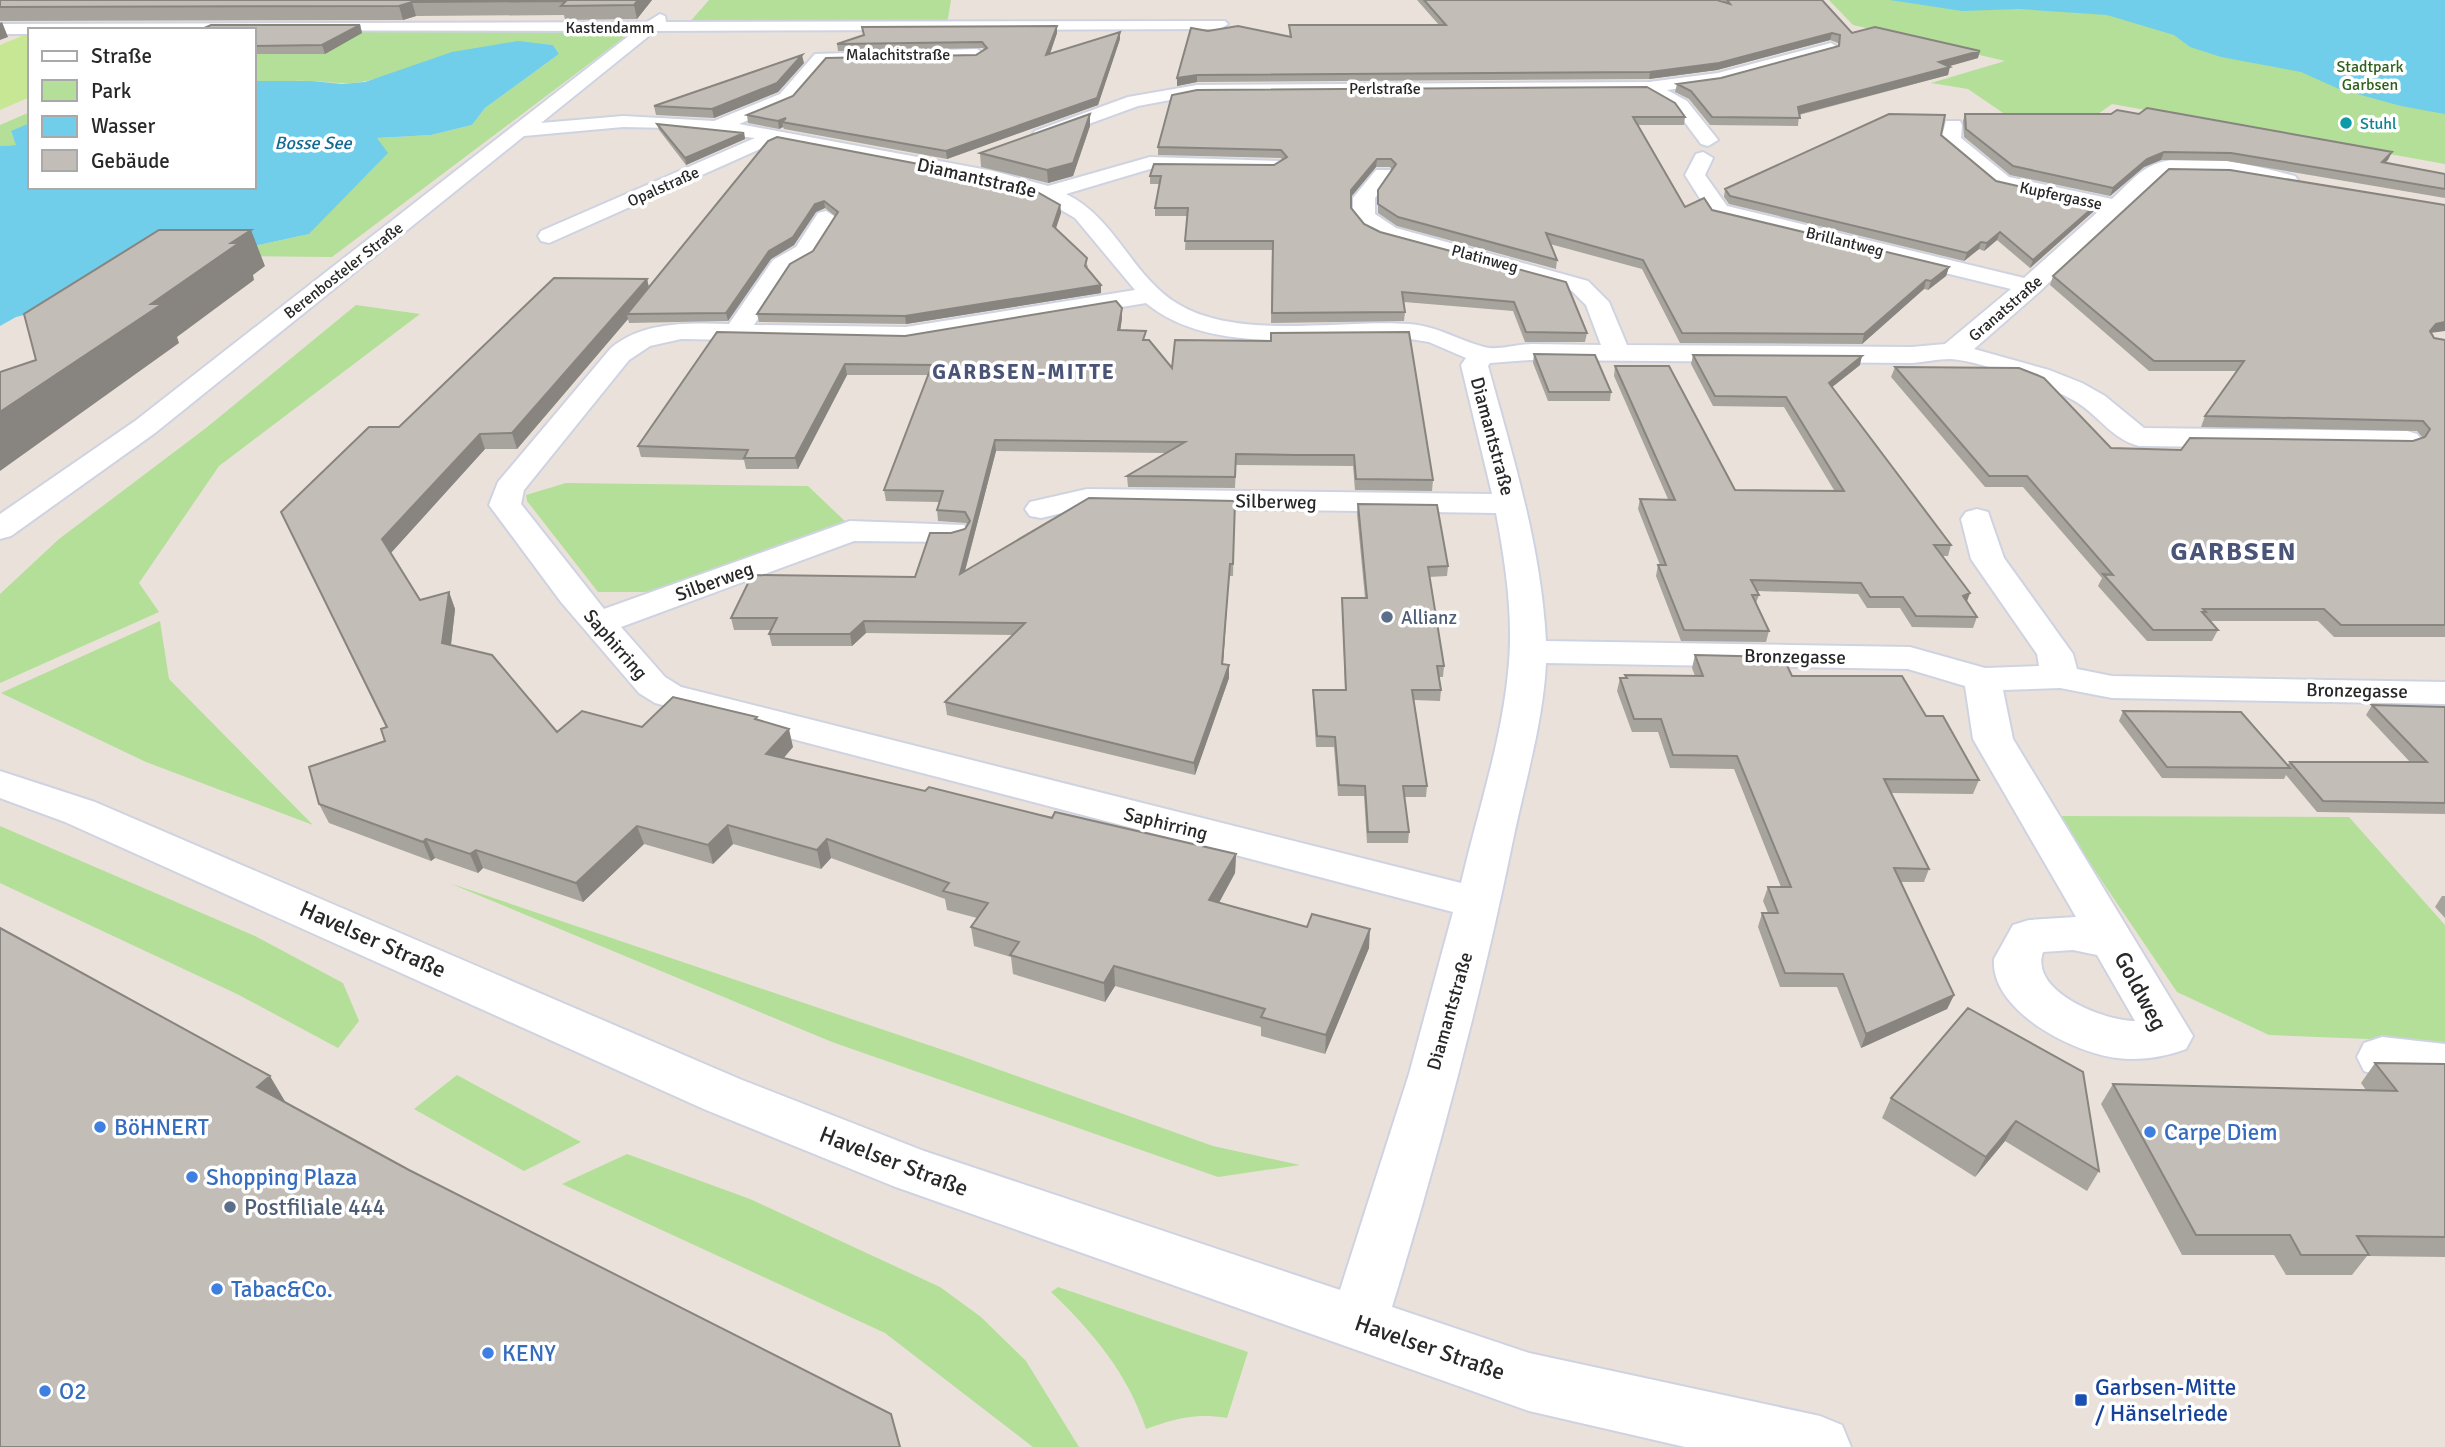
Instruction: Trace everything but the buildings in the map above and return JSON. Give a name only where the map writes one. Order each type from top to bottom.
[{"type":"street","name":"Berenbosteler Straße","points":[[0,529],[145,427],[653,27],[668,10]]},
{"type":"street","name":"Kastendamm","points":[[256,28],[1220,24]]},
{"type":"street","name":"Kastendamm","points":[[0,29],[28,29]]},
{"type":"street","name":"Perlstraße","points":[[1022,142],[1134,101],[1197,90],[1648,87],[1719,78],[1831,48]]},
{"type":"street","name":"Malachitstraße","points":[[719,125],[786,98],[821,57],[977,54]]},
{"type":"street","name":"Brillantweg","points":[[1648,87],[1681,105],[1705,149],[1695,176],[1719,211],[2031,287]]},
{"type":"street","name":"Diamantstraße","points":[[551,107],[595,120]]},
{"type":"street","name":"Diamantstraße","points":[[520,131],[595,120],[719,125],[947,169],[1047,194],[1068,203],[1093,222],[1152,295],[1173,313],[1217,327],[1423,333],[1482,356],[1474,365],[1511,504],[1527,611],[1528,652],[1523,711],[1479,903],[1393,1216],[1358,1322]]},
{"type":"street","name":"Kupfergasse","points":[[1954,125],[1951,139],[2002,182],[2117,207]]},
{"type":"street","name":"Opalstraße","points":[[549,236],[777,135]]},
{"type":"street","points":[[947,169],[985,155]]},
{"type":"street","points":[[1047,194],[1080,181],[1150,163],[1275,165]]},
{"type":"street","name":"Granatstraße","points":[[1482,356],[1530,352],[1912,355],[1952,351],[2031,287],[2153,173],[2172,168],[2220,169],[2309,183]]},
{"type":"street","name":"Platinweg","points":[[1382,174],[1364,198],[1364,215],[1374,226],[1388,233],[1580,286],[1597,302],[1617,354]]},
{"type":"street","points":[[737,331],[781,265],[804,252],[826,218]]},
{"type":"street","name":"Saphirring","points":[[1152,295],[906,335],[681,331],[628,346],[509,489],[505,505],[573,595],[653,685],[668,695],[1479,903]]},
{"type":"street","points":[[1952,351],[2038,375],[2070,388],[2102,406],[2122,428],[2139,438],[2407,440]]},
{"type":"street","name":"Silberweg","points":[[1041,509],[1087,498],[1511,504]]},
{"type":"street","points":[[1977,519],[1988,559],[2055,654],[2060,677]]},
{"type":"street","name":"Silberweg","points":[[600,623],[850,531],[953,531]]},
{"type":"street","name":"Bronzegasse","points":[[1528,652],[1910,658],[1983,679],[2060,677],[2112,687],[2445,693]]},
{"type":"street","name":"Goldweg","points":[[1983,679],[1993,739],[2114,942]]},
{"type":"street","name":"Havelser Straße","points":[[0,784],[80,812],[724,1095],[887,1160],[1529,1382],[1821,1447]]},
{"type":"street","points":[[2382,1057],[2445,1064]]},
{"type":"green space","points":[[709,0],[951,0],[947,24],[687,25]]},
{"type":"green space","name":"Stadtpark Garbsen","points":[[1829,0],[2445,0],[2445,164],[2112,104],[2094,117],[2009,117],[1968,89],[1931,83],[2005,61],[1853,25]]},
{"type":"green space","points":[[608,29],[630,33],[332,257],[221,256],[226,252],[309,234],[338,202],[377,138],[431,135],[472,125],[485,108],[559,54],[553,45],[500,44],[456,53],[358,82],[260,82],[256,81],[256,32]]},
{"type":"green space","points":[[28,36],[28,98],[0,110],[0,45]]},
{"type":"green space","points":[[28,113],[28,124],[11,132],[17,145],[0,146],[0,125]]},
{"type":"green space","points":[[356,305],[420,314],[219,466],[139,583],[159,612],[0,683],[0,594],[59,539],[206,428]]},
{"type":"green space","points":[[566,483],[808,486],[849,525],[655,592],[598,592],[527,501],[526,495]]},
{"type":"green space","points":[[160,621],[169,679],[313,825],[146,762],[1,693]]},
{"type":"green space","points":[[2058,816],[2349,817],[2445,925],[2445,1042],[2269,1035],[2177,992]]},
{"type":"green space","points":[[0,826],[255,936],[343,983],[359,1021],[338,1048],[237,994],[0,883]]},
{"type":"green space","points":[[449,883],[958,1055],[1213,1146],[1300,1165],[1218,1177],[832,1042]]},
{"type":"green space","points":[[457,1075],[581,1142],[524,1171],[414,1109]]},
{"type":"green space","points":[[627,1154],[750,1199],[940,1287],[981,1317],[1026,1361],[1079,1447],[1033,1447],[885,1333],[562,1184]]},
{"type":"green space","points":[[1058,1287],[1248,1352],[1227,1418],[1186,1418],[1146,1429],[1119,1372],[1095,1338],[1051,1292]]},
{"type":"water","points":[[1890,0],[2445,0],[2445,114],[2401,106],[2339,89],[2301,72],[2221,57],[2190,47],[2174,35],[2107,15],[2019,9],[1962,11]]},
{"type":"water","name":"Bosse See","points":[[518,41],[553,45],[559,54],[485,108],[472,125],[431,135],[377,138],[388,153],[309,234],[226,252],[122,290],[16,317],[0,326],[0,146],[16,145],[11,131],[28,124],[28,189],[256,189],[256,81],[342,84],[365,82],[452,52]]},
{"type":"place","name":"Stuhl","points":[[2346,123]]},
{"type":"place","name":"Allianz","points":[[1387,617]]},
{"type":"place","name":"BöHNERT","points":[[100,1127]]},
{"type":"place","name":"Carpe Diem","points":[[2150,1132]]},
{"type":"place","name":"Shopping Plaza","points":[[192,1177]]},
{"type":"place","name":"Postfiliale 444","points":[[230,1207]]},
{"type":"place","name":"Tabac&Co.","points":[[217,1289]]},
{"type":"place","name":"KENY","points":[[488,1353]]},
{"type":"place","name":"O2","points":[[45,1391]]},
{"type":"place","name":"Garbsen-Mitte / Hänselriede","points":[[2081,1400]]},
{"type":"district","name":"GARBSEN-MITTE","points":[[1024,372]]},
{"type":"district","name":"GARBSEN","points":[[2234,551]]}]
